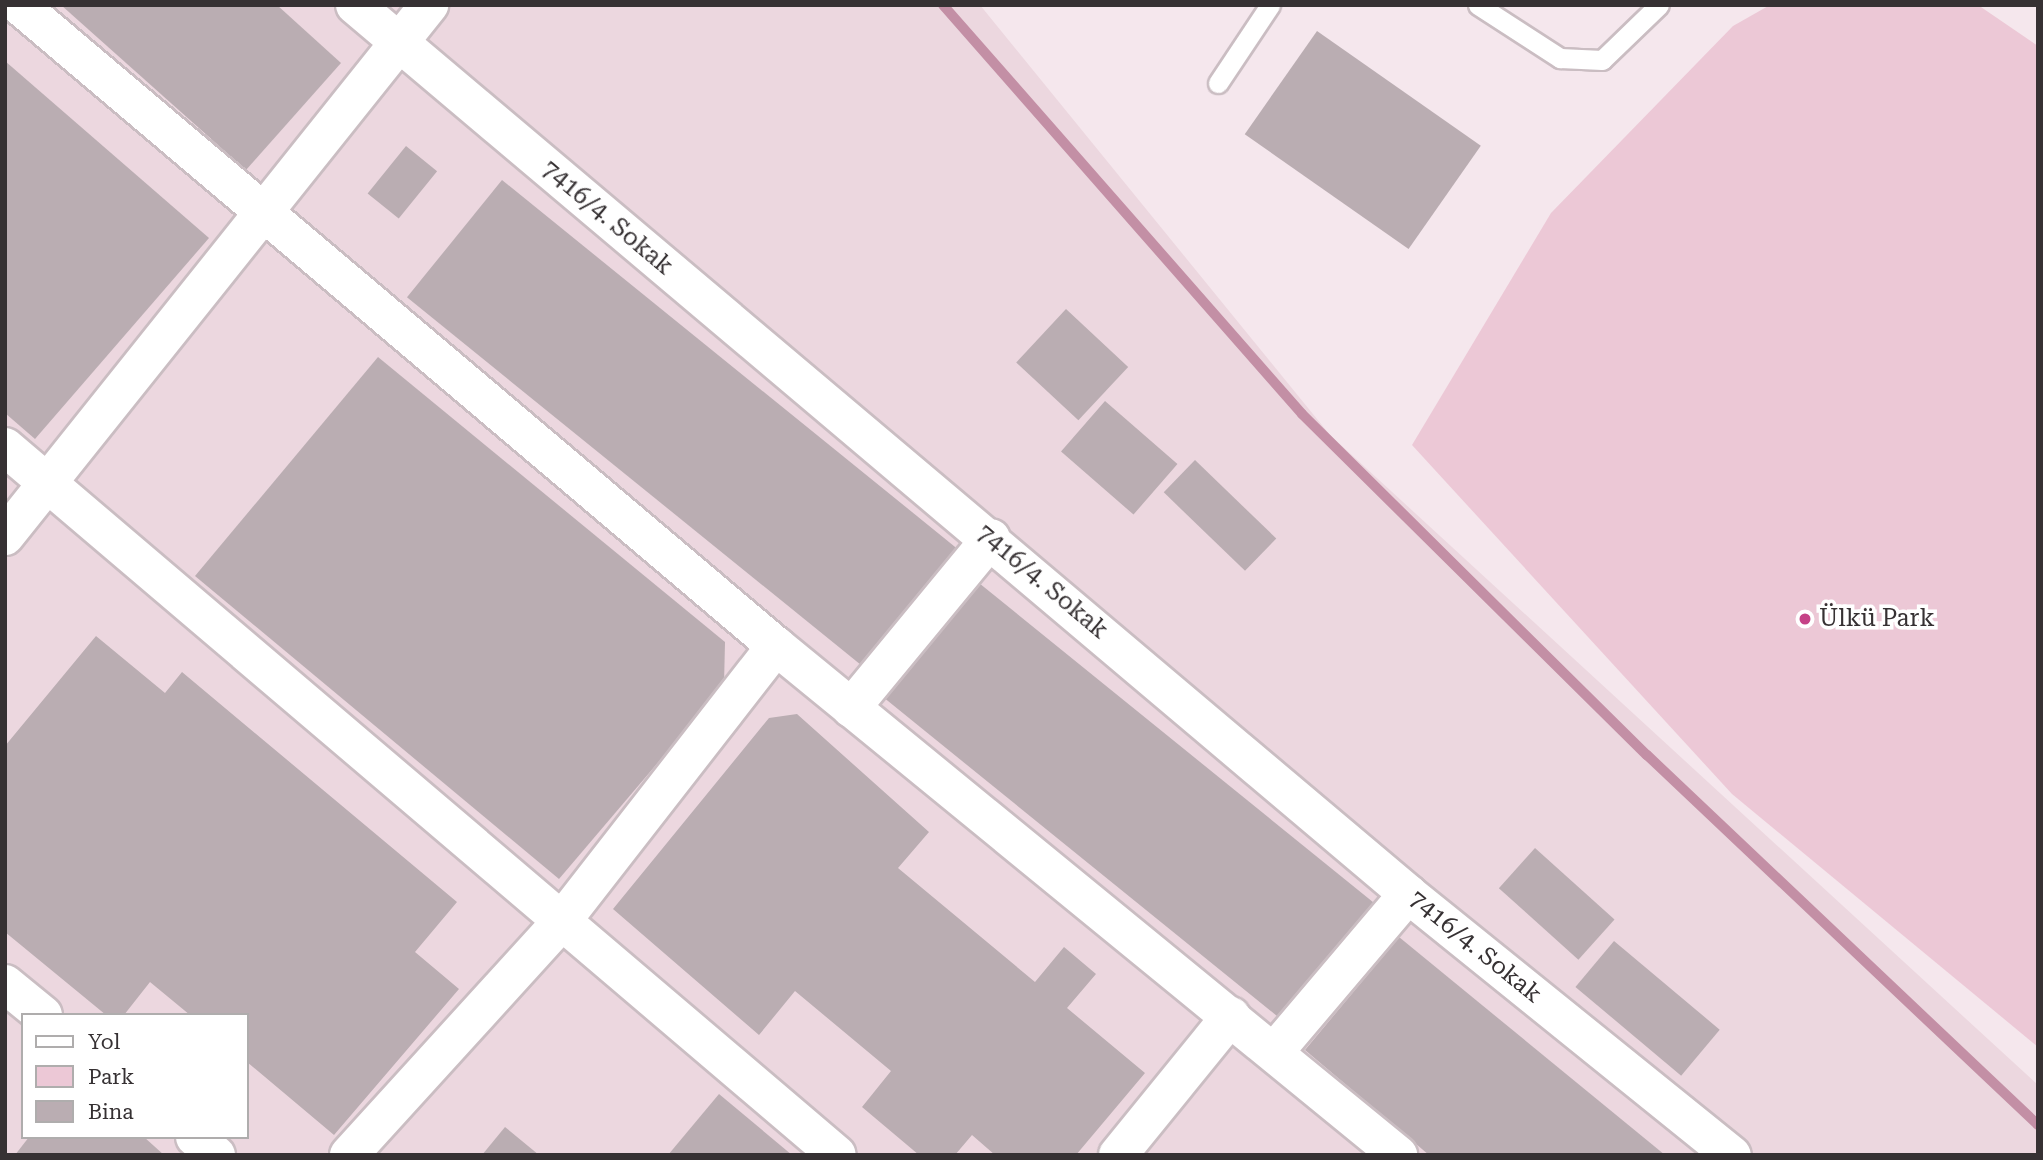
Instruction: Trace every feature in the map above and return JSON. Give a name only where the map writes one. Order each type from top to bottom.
[{"type":"street","points":[[19,5],[265,208],[776,646],[1275,1051],[1398,1155]]},
{"type":"street","name":"7416/4. Sokak","points":[[355,5],[991,538],[1408,894],[1732,1155]]},
{"type":"street","points":[[5,536],[429,5]]},
{"type":"street","points":[[5,447],[838,1155]]},
{"type":"street","points":[[851,708],[991,538]]},
{"type":"street","points":[[349,1155],[561,922],[776,646]]},
{"type":"street","points":[[1275,1051],[1408,894]]},
{"type":"street","points":[[5,984],[41,1013]]},
{"type":"street","points":[[1118,1155],[1231,1016]]},
{"type":"street","points":[[197,1139],[216,1155]]},
{"type":"lane","points":[[1219,83],[1270,5]]},
{"type":"lane","points":[[1478,5],[1559,58],[1602,60],[1659,5]]},
{"type":"shaded area","points":[[5,5],[980,5],[1330,435],[2038,1085],[2038,1155],[5,1155]]},
{"type":"green space","name":"Ülkü Park","points":[[1770,5],[1978,5],[2038,46],[2038,1047],[1732,794],[1412,445],[1551,213],[1733,26]]},
{"type":"building","points":[[61,5],[277,5],[341,63],[246,170]]},
{"type":"building","points":[[1317,31],[1481,146],[1409,249],[1245,134]]},
{"type":"building","points":[[5,61],[209,238],[35,439],[5,413]]},
{"type":"building","points":[[406,146],[437,171],[399,219],[368,193]]},
{"type":"building","points":[[502,180],[963,553],[868,671],[407,297]]},
{"type":"building","points":[[1066,309],[1128,367],[1078,420],[1016,362]]},
{"type":"building","points":[[378,357],[725,642],[724,685],[559,879],[195,576]]},
{"type":"building","points":[[1105,401],[1177,464],[1133,515],[1061,452]]},
{"type":"building","points":[[1195,460],[1276,538],[1245,571],[1164,492]]},
{"type":"building","points":[[979,583],[1378,906],[1285,1022],[885,699]]},
{"type":"building","points":[[96,636],[165,693],[182,672],[457,902],[415,952],[459,989],[334,1135],[248,1063],[248,1013],[188,1013],[150,982],[126,1013],[104,1013],[5,932],[5,746]]},
{"type":"building","points":[[797,714],[929,832],[898,868],[1035,982],[1064,947],[1096,974],[1067,1008],[1145,1073],[1076,1155],[995,1155],[972,1135],[955,1155],[919,1155],[862,1107],[891,1071],[795,991],[759,1035],[613,909],[769,718]]},
{"type":"building","points":[[1535,848],[1615,920],[1578,960],[1499,888]]},
{"type":"building","points":[[1399,937],[1665,1155],[1429,1155],[1305,1050]]},
{"type":"building","points":[[1614,941],[1720,1030],[1681,1076],[1575,987]]},
{"type":"building","points":[[719,1094],[792,1155],[668,1155]]},
{"type":"building","points":[[505,1127],[539,1155],[482,1155]]},
{"type":"building","points":[[27,1139],[146,1139],[164,1155],[15,1155]]},
{"type":"waterway","points":[[943,5],[1302,414],[1647,755],[2038,1125]]},
{"type":"place","name":"Ülkü Park","points":[[1805,619]]}]
